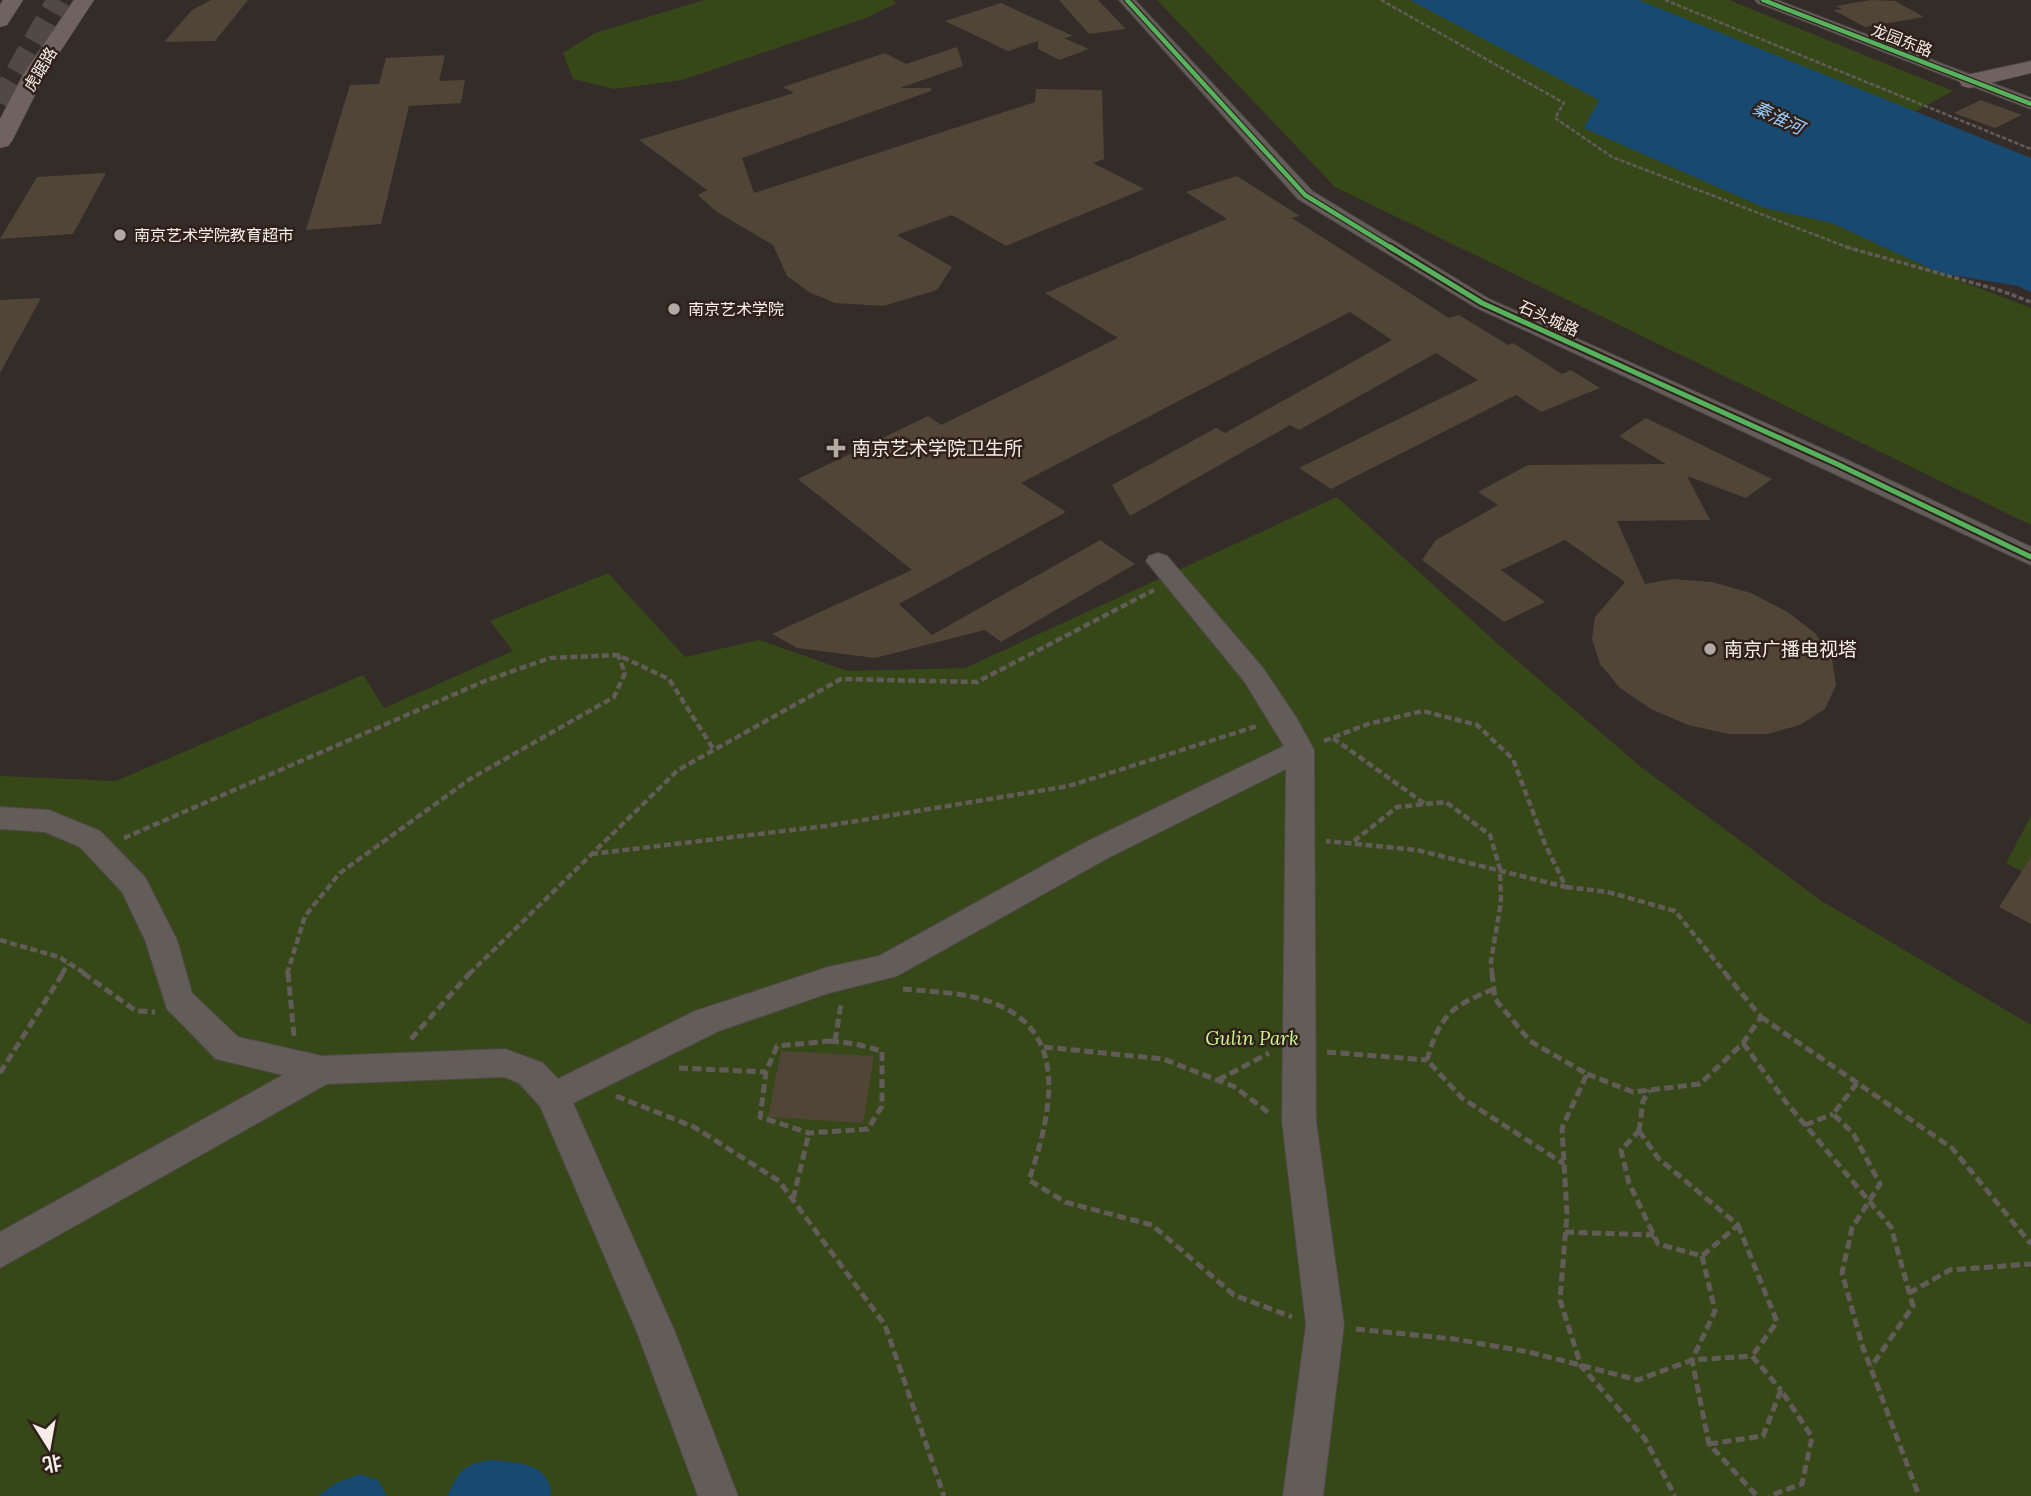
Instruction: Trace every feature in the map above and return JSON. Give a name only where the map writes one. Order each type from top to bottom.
[{"type":"main road","points":[[0,21],[13,0]]},
{"type":"main road","name":"虎踞路","points":[[0,141],[6,117],[84,0]]},
{"type":"main road","points":[[1970,80],[2031,67]]},
{"type":"street","name":"石头城路","points":[[1127,0],[1305,195],[1482,303],[1837,464],[2031,557]]},
{"type":"street","name":"龙园东路","points":[[1763,0],[2031,104]]},
{"type":"street","points":[[1166,571],[1253,670],[1284,717],[1300,750],[1298,960],[1301,1137],[1325,1325],[1303,1496]]},
{"type":"street","points":[[568,1090],[707,1021],[845,976],[886,967],[1097,850],[1300,750]]},
{"type":"street","points":[[0,818],[49,821],[89,839],[134,885],[161,940],[178,1000],[228,1049],[310,1067],[505,1063],[568,1090],[718,1496]]},
{"type":"street","points":[[0,1251],[310,1067]]},
{"type":"path","points":[[1381,0],[1564,103],[1555,118],[1612,157],[1842,246],[2002,290],[2031,302]]},
{"type":"path","points":[[1665,0],[2031,149]]},
{"type":"path","points":[[386,1067],[486,955],[678,770],[841,680],[977,682],[1166,571]]},
{"type":"path","points":[[98,849],[485,681],[550,658],[618,655],[669,679],[714,750]]},
{"type":"path","points":[[310,1067],[287,975],[305,916],[340,873],[470,779],[614,697],[625,673],[618,655]]},
{"type":"path","points":[[1300,750],[1368,724],[1423,712],[1476,725],[1513,759],[1545,844],[1566,887]]},
{"type":"path","points":[[590,855],[671,842],[825,826],[1069,786],[1284,717]]},
{"type":"path","points":[[1333,738],[1426,804]]},
{"type":"path","points":[[1354,841],[1397,807],[1446,802],[1490,835],[1500,869],[1501,902],[1491,961],[1495,999],[1530,1041],[1587,1074],[1633,1092],[1700,1084],[1743,1044],[1761,1017]]},
{"type":"path","points":[[1299,841],[1354,841],[1414,848],[1566,887],[1608,892],[1675,911],[1761,1017],[1952,1148],[2031,1244]]},
{"type":"path","points":[[0,940],[59,957],[136,1011],[192,1014]]},
{"type":"path","points":[[0,1073],[68,964]]},
{"type":"path","points":[[835,1041],[845,976]]},
{"type":"path","points":[[896,988],[947,994],[1001,1005],[1036,1028],[1049,1060],[1047,1114],[1029,1180],[1065,1202],[1152,1226],[1234,1295],[1279,1314],[1325,1325],[1454,1339],[1529,1352],[1638,1380],[1692,1360],[1752,1356],[1777,1322],[1738,1225],[1658,1158],[1639,1131]]},
{"type":"path","points":[[1494,989],[1454,1005],[1434,1032],[1427,1060],[1462,1098],[1564,1164]]},
{"type":"path","points":[[813,1039],[861,1044],[882,1051],[882,1106],[868,1129],[809,1133],[760,1117],[765,1072],[776,1046],[813,1039]]},
{"type":"path","points":[[1743,1044],[1805,1125],[1891,1227],[1913,1306],[1871,1368]]},
{"type":"path","points":[[1043,1046],[1163,1059],[1236,1087],[1301,1137]]},
{"type":"path","points":[[672,1067],[765,1072]]},
{"type":"path","points":[[1587,1074],[1562,1128],[1565,1232],[1560,1300],[1581,1366],[1645,1439],[1675,1496]]},
{"type":"path","points":[[1805,1125],[1833,1114],[1857,1083]]},
{"type":"path","points":[[568,1090],[694,1127],[779,1181],[884,1325],[944,1496]]},
{"type":"path","points":[[1650,1090],[1643,1101],[1639,1131],[1621,1150],[1629,1183],[1658,1244],[1702,1256]]},
{"type":"path","points":[[1833,1114],[1853,1133],[1880,1184],[1852,1228],[1842,1273],[1871,1368],[1919,1496]]},
{"type":"path","points":[[793,1200],[809,1133]]},
{"type":"path","points":[[1702,1256],[1738,1225]]},
{"type":"path","points":[[1565,1232],[1654,1235]]},
{"type":"path","points":[[1702,1256],[1715,1311],[1692,1360],[1709,1444],[1757,1496]]},
{"type":"path","points":[[1909,1293],[1950,1270],[2031,1264]]},
{"type":"path","points":[[1752,1356],[1781,1390],[1812,1437],[1802,1484],[1769,1496]]},
{"type":"path","points":[[1709,1444],[1763,1436],[1781,1390]]},
{"type":"green space","points":[[704,0],[893,0],[896,3],[866,18],[682,80],[614,89],[573,79],[563,53],[595,33]]},
{"type":"green space","points":[[1157,0],[1410,0],[1417,4],[1425,0],[1729,0],[1953,91],[1916,111],[1600,101],[1585,128],[1765,208],[1832,223],[1940,273],[2031,308],[2031,525],[1335,187]]},
{"type":"green space","name":"Gulin Park","points":[[1337,497],[1499,645],[1641,767],[1820,900],[2031,1025],[2031,1496],[0,1496],[0,776],[116,781],[363,675],[384,708],[513,651],[490,621],[608,573],[685,657],[759,640],[848,671],[965,668]]},
{"type":"green space","points":[[2031,816],[2031,876],[2006,863]]},
{"type":"water","name":"秦淮河","points":[[1410,0],[1639,0],[2031,158],[2031,292],[2018,286],[1940,273],[1832,223],[1765,208],[1584,128],[1599,100]]},
{"type":"water","points":[[489,1460],[520,1463],[538,1470],[545,1476],[551,1496],[447,1496],[462,1471],[473,1464]]},
{"type":"water","points":[[360,1474],[378,1480],[387,1496],[318,1496],[336,1483]]},
{"type":"building","points":[[211,0],[248,0],[215,41],[164,42],[192,10]]},
{"type":"building","points":[[1059,0],[1098,0],[1126,29],[1089,34]]},
{"type":"building","points":[[1871,0],[1895,1],[1924,17],[1865,27],[1833,10],[1842,9],[1836,6]]},
{"type":"building","points":[[1001,3],[1073,36],[1064,38],[1089,49],[1059,60],[1038,49],[1038,41],[1008,51],[945,21]]},
{"type":"building","points":[[957,47],[963,66],[900,88],[931,88],[931,91],[742,158],[754,193],[1035,102],[1036,89],[1102,90],[1104,159],[1093,163],[1144,189],[1006,246],[952,215],[897,235],[952,267],[937,290],[883,306],[835,303],[809,292],[787,276],[773,245],[717,212],[698,195],[707,190],[639,140],[794,93],[783,87],[885,53],[906,64]]},
{"type":"building","points":[[445,55],[439,81],[465,80],[461,103],[409,106],[381,224],[306,230],[350,85],[379,84],[386,58]]},
{"type":"building","points":[[1981,100],[2022,115],[1995,128],[1954,113]]},
{"type":"building","points":[[106,173],[73,234],[0,239],[37,177]]},
{"type":"building","points":[[1237,176],[1300,216],[1292,218],[1449,318],[1459,315],[1508,345],[1513,343],[1562,374],[1571,370],[1600,388],[1541,412],[1516,395],[1331,489],[1299,468],[1478,380],[1436,353],[1299,430],[1290,425],[1130,516],[1112,485],[1216,428],[1225,433],[1392,340],[1350,312],[1021,483],[1066,512],[899,604],[932,635],[1100,540],[1135,564],[1001,642],[985,630],[875,658],[797,648],[772,634],[912,570],[798,479],[928,416],[941,425],[1118,338],[1045,293],[1227,219],[1186,192]]},
{"type":"building","points":[[41,298],[0,373],[0,300]]},
{"type":"building","points":[[1646,418],[1772,479],[1746,498],[1687,476],[1710,520],[1617,521],[1645,584],[1673,579],[1712,582],[1751,593],[1786,611],[1815,633],[1832,659],[1836,685],[1825,709],[1800,725],[1767,734],[1728,734],[1688,725],[1651,709],[1620,688],[1600,664],[1592,639],[1595,617],[1625,582],[1565,540],[1501,570],[1545,602],[1504,622],[1422,560],[1436,540],[1498,505],[1478,492],[1528,465],[1666,464],[1619,436]]},
{"type":"building","points":[[2031,857],[2031,924],[1999,907]]},
{"type":"building","points":[[781,1051],[874,1056],[863,1123],[768,1117]]},
{"type":"tunnel","points":[[0,103],[59,0]]},
{"type":"cycle path","points":[[1127,0],[1305,195],[1482,303],[1837,464],[2031,557]]},
{"type":"cycle path","points":[[1763,0],[2031,104]]},
{"type":"place","name":"南京艺术学院教育超市","points":[[120,235]]},
{"type":"place","name":"南京艺术学院","points":[[674,309]]},
{"type":"place","name":"南京艺术学院卫生所","points":[[836,448]]},
{"type":"place","name":"南京广播电视塔","points":[[1710,649]]}]
